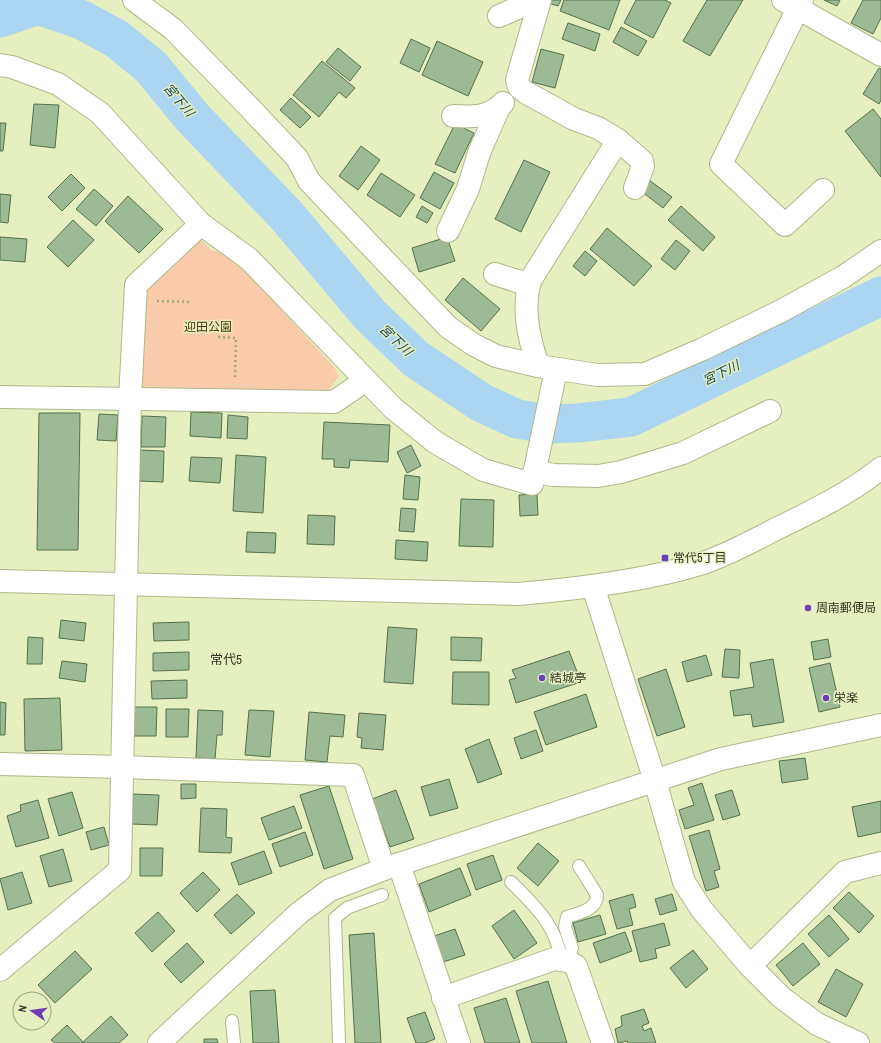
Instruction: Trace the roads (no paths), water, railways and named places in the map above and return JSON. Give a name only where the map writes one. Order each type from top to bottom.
[{"type":"street","points":[[134,0],[173,29],[249,107],[297,158],[309,181],[448,328],[474,345],[496,356],[549,372],[598,375],[645,374],[703,349],[781,311],[843,277],[881,251]]},
{"type":"street","points":[[499,16],[536,0]]},
{"type":"street","points":[[540,0],[516,80],[519,87],[541,102],[574,119],[598,128],[618,140],[642,161],[643,166],[635,188]]},
{"type":"street","points":[[823,190],[786,225],[721,164],[794,3],[881,54]]},
{"type":"street","points":[[0,65],[12,67],[58,84],[100,113],[201,224],[249,258],[393,408],[435,442],[483,470],[532,484],[549,372],[531,346],[526,296],[530,281],[618,140]]},
{"type":"street","points":[[453,116],[476,117],[488,114],[499,107],[519,87]]},
{"type":"street","points":[[448,231],[468,189],[479,154],[499,107]]},
{"type":"street","points":[[0,970],[120,870],[130,399],[136,285],[201,224]]},
{"type":"street","points":[[495,274],[520,282],[530,281]]},
{"type":"street","points":[[0,397],[334,402],[366,380]]},
{"type":"street","points":[[535,469],[554,475],[598,476],[621,472],[683,453],[770,411]]},
{"type":"street","points":[[0,581],[518,594],[593,586],[703,562],[756,540],[823,506],[881,468]]},
{"type":"street","points":[[593,586],[655,781],[684,882],[702,910],[750,966],[781,997],[817,1024],[858,1043]]},
{"type":"street","points":[[159,1043],[299,913],[330,890],[392,867],[721,759],[881,725]]},
{"type":"street","points":[[0,764],[122,766],[353,775],[392,867],[459,1043]]},
{"type":"street","points":[[750,966],[845,872],[881,862]]},
{"type":"street","points":[[443,998],[554,959],[564,960],[576,966],[603,1043]]},
{"type":"lane","points":[[564,960],[572,948],[565,927],[567,917],[590,908],[597,900],[597,894],[579,866]]},
{"type":"lane","points":[[511,882],[544,918],[553,932],[564,960]]},
{"type":"lane","points":[[338,1043],[335,918],[347,908],[382,895]]},
{"type":"lane","points":[[232,1021],[234,1043]]},
{"type":"waterway","name":"宮下川","points":[[0,18],[38,5],[82,20],[117,39],[151,67],[193,118],[286,215],[370,315],[416,359],[482,403],[517,419],[548,424],[578,423],[631,417],[881,296]]},
{"type":"place","name":"常代5丁目","points":[[665,558]]},
{"type":"place","name":"周南郵便局","points":[[808,608]]},
{"type":"place","name":"結城亭","points":[[542,678]]},
{"type":"place","name":"栄楽","points":[[826,698]]},
{"type":"district","name":"常代5","points":[[226,659]]},
{"type":"park label","name":"迎田公園","points":[[208,327]]}]
